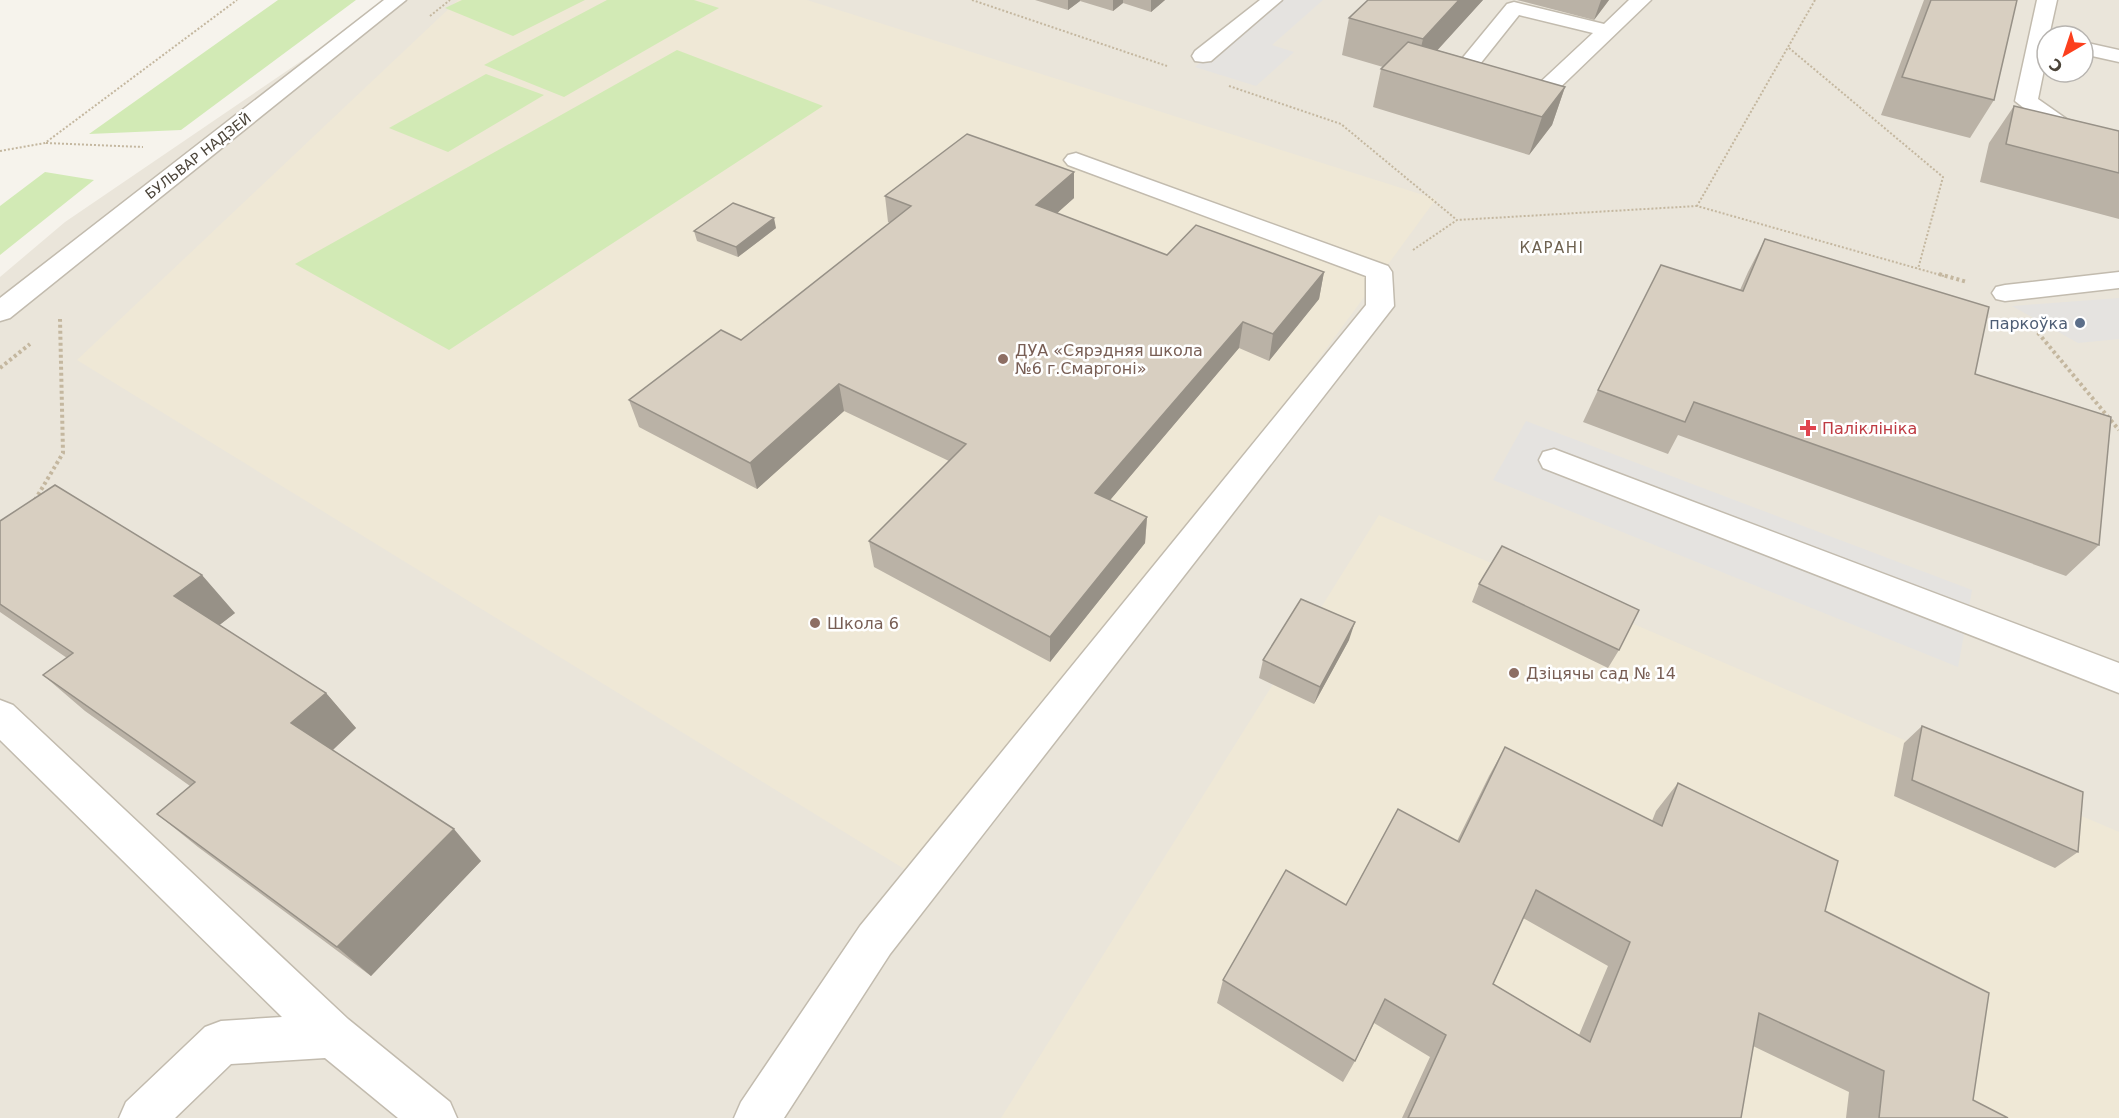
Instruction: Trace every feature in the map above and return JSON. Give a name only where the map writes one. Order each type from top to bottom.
[{"type":"street","name":"БУЛЬВАР НАДЗЕЙ","points":[[0,312],[396,0]]},
{"type":"street","points":[[1203,56],[1272,0]]},
{"type":"street","points":[[1609,31],[1514,8],[1462,72],[1538,96],[1609,31],[1641,0]]},
{"type":"street","points":[[2045,24],[2048,0]]},
{"type":"street","points":[[2095,51],[2119,56]]},
{"type":"street","points":[[2035,72],[2026,101],[2060,125],[2119,140]]},
{"type":"street","points":[[757,1118],[875,940],[1380,306],[1379,272],[1076,160]]},
{"type":"street","points":[[2005,293],[2119,280]]},
{"type":"street","points":[[1554,460],[2119,678]]},
{"type":"street","points":[[0,716],[332,1035],[434,1118]]},
{"type":"street","points":[[142,1118],[221,1043],[332,1035]]},
{"type":"path","points":[[45,143],[237,0]]},
{"type":"path","points":[[972,0],[1173,68]]},
{"type":"path","points":[[1697,206],[1790,48],[1815,0]]},
{"type":"path","points":[[1790,48],[1943,177],[1918,268]]},
{"type":"path","points":[[1229,86],[1341,124],[1457,220]]},
{"type":"path","points":[[0,152],[45,143],[144,147]]},
{"type":"path","points":[[1379,272],[1457,220],[1697,206],[2005,293],[2119,430]]},
{"type":"path","points":[[34,502],[63,453],[60,319]]},
{"type":"shaded area","points":[[391,0],[2119,0],[2119,1118],[0,1118],[0,277],[65,222]]},
{"type":"shaded area","name":"Школа 6","points":[[458,0],[807,0],[1436,199],[932,886],[77,360]]},
{"type":"shaded area","points":[[1275,0],[1323,0],[1272,45],[1294,52],[1256,86],[1195,67]]},
{"type":"shaded area","name":"паркоўка","points":[[2119,298],[2119,339],[2078,343],[2012,306]]},
{"type":"shaded area","points":[[1526,421],[1972,590],[1958,667],[1493,480]]},
{"type":"shaded area","name":"Дзіцячы сад № 14","points":[[1379,515],[2119,832],[2119,1118],[1001,1118]]},
{"type":"green space","points":[[278,0],[356,0],[181,130],[89,134]]},
{"type":"green space","points":[[462,0],[585,0],[513,36],[445,8]]},
{"type":"green space","points":[[607,0],[694,0],[719,8],[564,97],[484,65]]},
{"type":"green space","points":[[677,50],[823,106],[449,350],[295,264]]},
{"type":"green space","points":[[486,74],[544,95],[448,152],[389,128]]},
{"type":"green space","points":[[45,172],[94,180],[0,255],[0,206]]},
{"type":"building","points":[[1368,0],[1459,0],[1423,39],[1349,18]]},
{"type":"building","points":[[1931,0],[2017,0],[1994,100],[1902,77]]},
{"type":"building","points":[[1408,42],[1565,87],[1542,117],[1381,69]]},
{"type":"building","points":[[2014,106],[2119,131],[2119,173],[2006,144]]},
{"type":"building","points":[[967,134],[1074,172],[1036,205],[1167,255],[1196,225],[1324,272],[1273,334],[1243,322],[1095,493],[1147,517],[1050,637],[869,541],[966,444],[839,384],[750,463],[629,400],[721,330],[741,340],[911,206],[885,196]]},
{"type":"building","points":[[733,203],[774,218],[736,247],[694,231]]},
{"type":"building","name":"Паліклініка","points":[[1765,239],[1989,307],[1975,374],[2111,417],[2099,545],[1694,402],[1685,422],[1598,390],[1661,265],[1743,291]]},
{"type":"building","points":[[55,485],[202,575],[174,596],[326,693],[291,723],[454,829],[337,947],[157,814],[195,782],[43,675],[73,653],[0,604],[0,521]]},
{"type":"building","points":[[1502,546],[1639,610],[1619,650],[1479,584]]},
{"type":"building","points":[[1301,599],[1355,622],[1320,687],[1263,660]]},
{"type":"building","points":[[1922,726],[2083,792],[2078,852],[1912,780]]},
{"type":"building","points":[[1505,747],[1662,826],[1678,783],[1838,861],[1825,911],[1989,993],[1973,1100],[2008,1118],[1879,1118],[1884,1071],[1759,1013],[1741,1118],[1408,1118],[1446,1035],[1385,999],[1355,1061],[1223,980],[1286,870],[1346,905],[1398,809],[1459,842]],"holes":[[[1536,890],[1630,942],[1590,1042],[1493,984]]]},
{"type":"place","name":"паркоўка","points":[[2080,323]]},
{"type":"place","name":"ДУА «Сярэдняя школа №6 г.Смаргоні»","points":[[1003,359]]},
{"type":"place","name":"Паліклініка","points":[[1808,428]]},
{"type":"place","name":"Школа 6","points":[[815,623]]},
{"type":"place","name":"Дзіцячы сад № 14","points":[[1514,673]]},
{"type":"district","name":"КАРАНІ","points":[[1552,248]]}]
